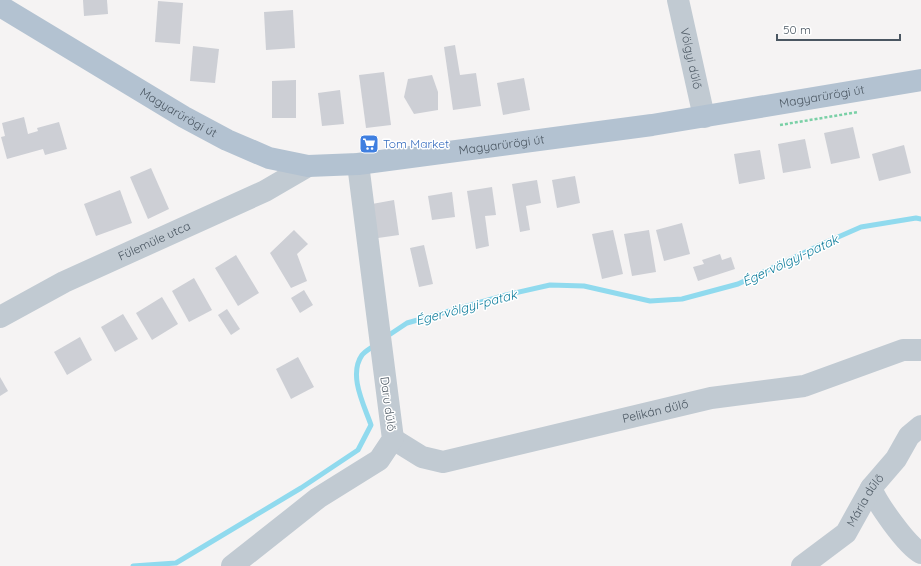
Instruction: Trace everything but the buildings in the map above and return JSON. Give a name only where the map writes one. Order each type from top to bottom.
[{"type":"main road","name":"Magyarürögi út","points":[[0,6],[184,117],[227,140],[269,158],[308,166],[358,164],[492,148],[704,118],[921,80]]},
{"type":"street","name":"Völgyi dűlő","points":[[678,0],[704,118]]},
{"type":"street","name":"Daru dűlő","points":[[232,566],[318,498],[379,460],[393,439],[358,164]]},
{"type":"street","name":"Fülemüle utca","points":[[0,317],[64,282],[265,191],[308,166]]},
{"type":"street","name":"Pelikán dűlő","points":[[393,439],[422,457],[443,462],[711,398],[804,386],[903,350],[921,350]]},
{"type":"street","name":"Mária dűlő","points":[[802,566],[846,533],[871,488],[896,459],[909,436],[921,426]]},
{"type":"street","points":[[871,488],[875,499],[897,529],[921,552]]},
{"type":"waterway","name":"Égervölgyi-patak","points":[[386,337],[407,323],[506,295],[550,285],[584,286],[650,301],[682,299],[738,284],[861,227],[916,218],[921,219]]},
{"type":"waterway","name":"Égervölgyi-patak","points":[[133,566],[176,563],[301,488],[358,450],[371,425],[361,399],[357,381],[358,363],[362,355],[375,345]]},
{"type":"place","name":"Tom Market","points":[[369,144]]}]
